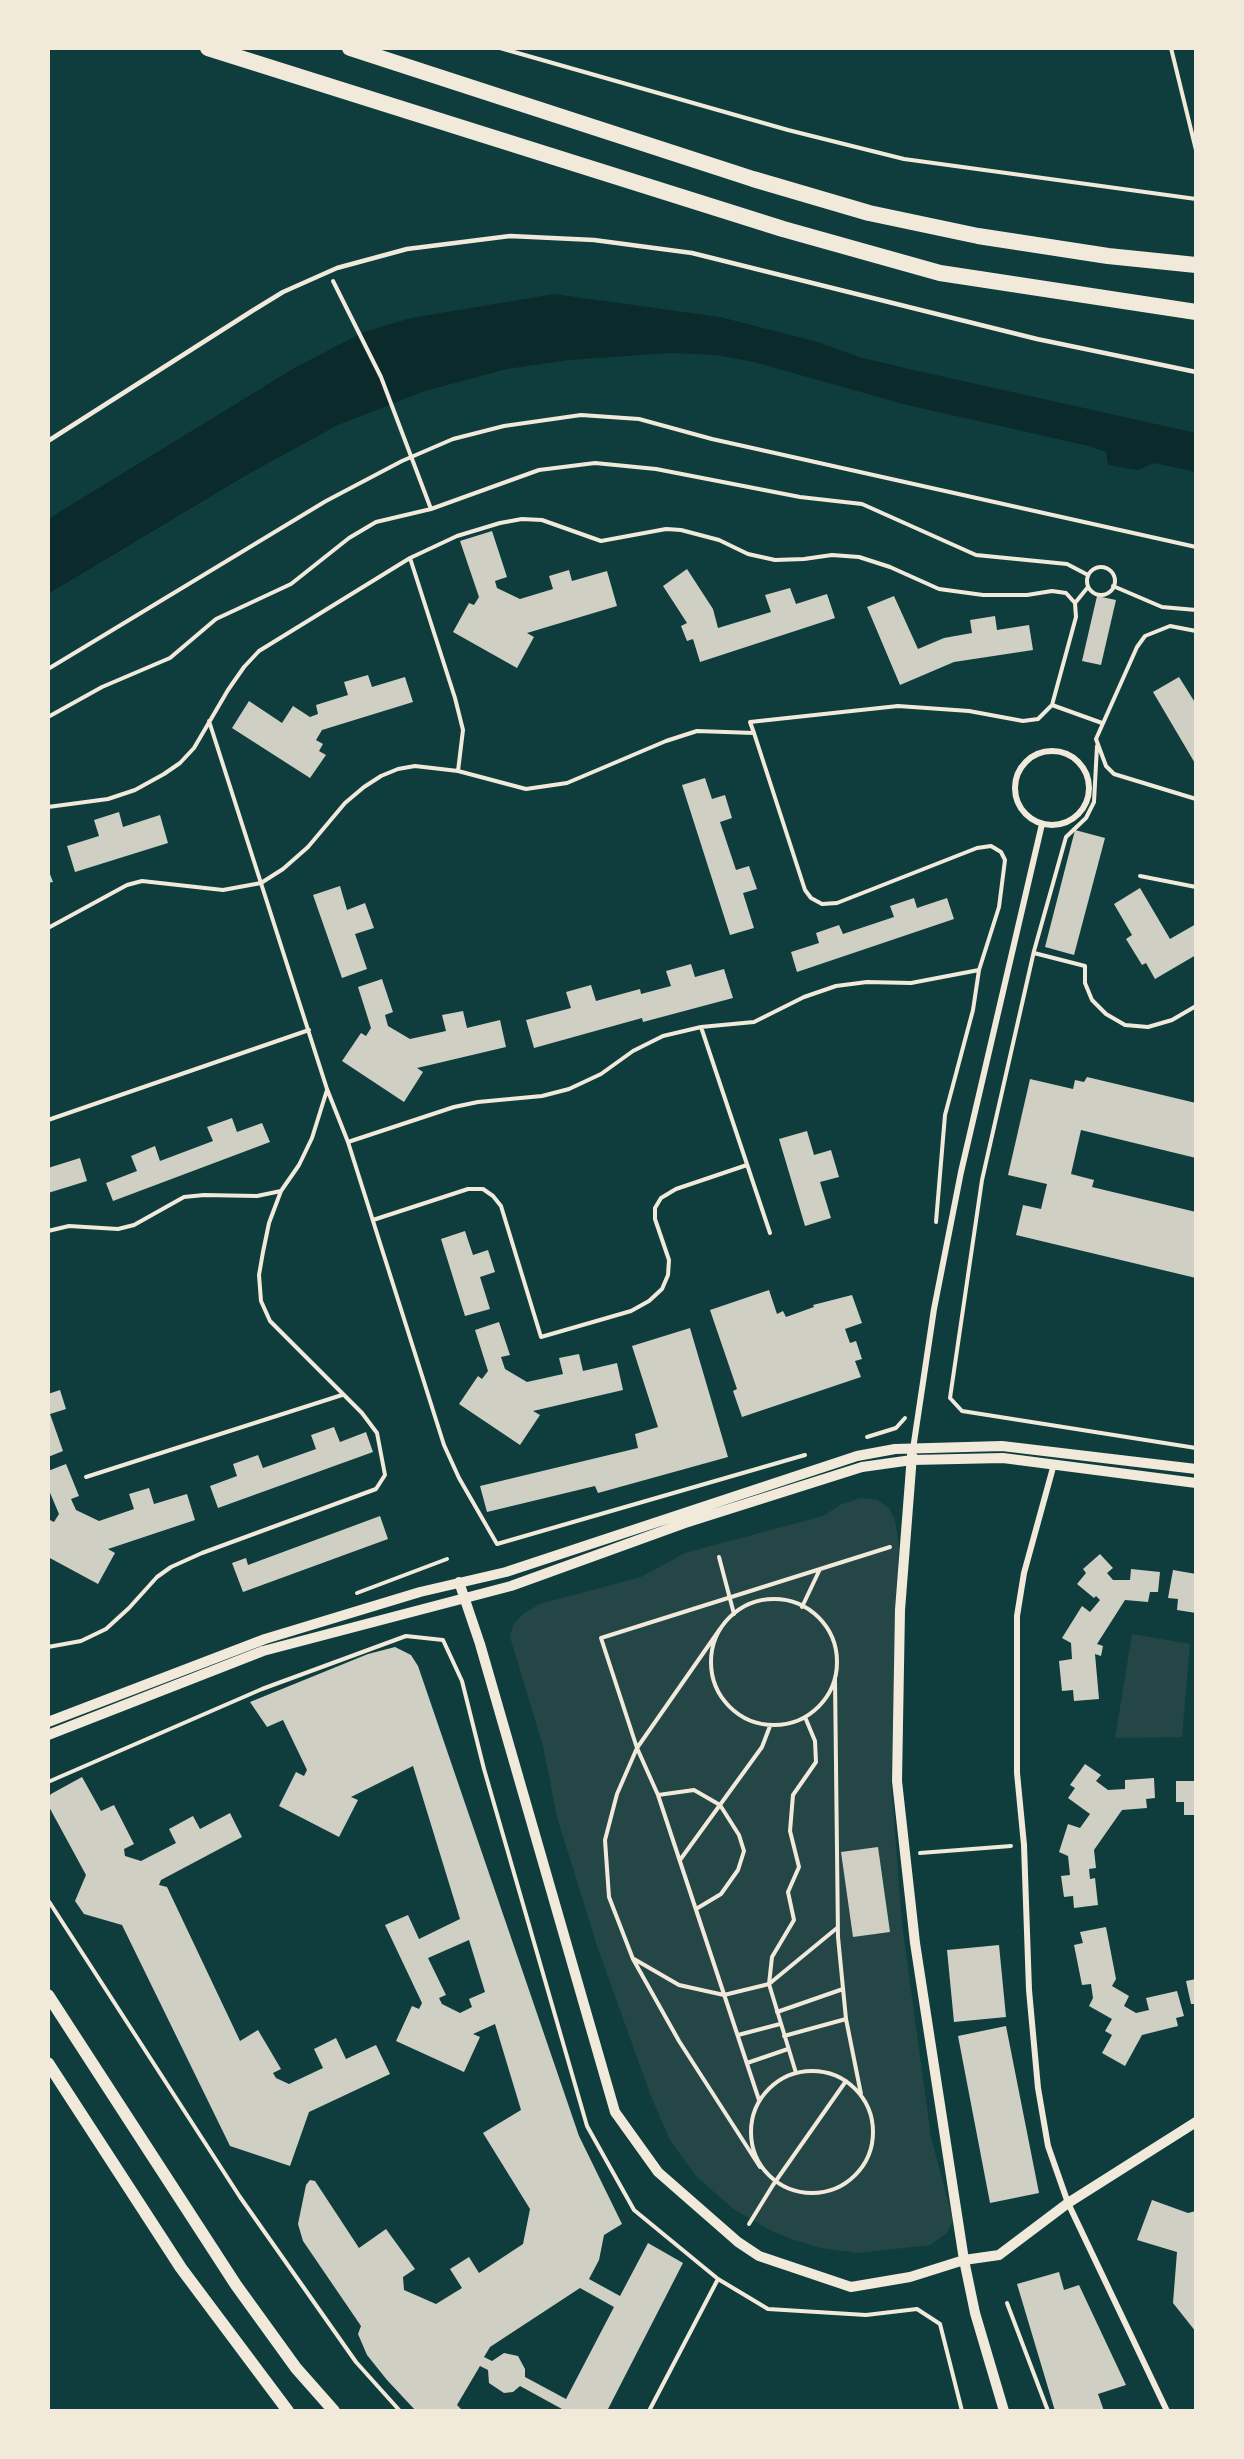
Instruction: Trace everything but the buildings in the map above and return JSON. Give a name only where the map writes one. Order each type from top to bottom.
[{"type":"highway","points":[[208,48],[783,229],[940,273],[1156,308],[1196,312]]},
{"type":"highway","points":[[350,48],[753,179],[869,213],[978,236],[1108,256],[1196,265]]},
{"type":"highway","points":[[1156,308],[1196,318]]},
{"type":"main road","points":[[48,1995],[236,2285],[296,2368],[334,2411]]},
{"type":"main road","points":[[48,2063],[181,2268],[288,2411]]},
{"type":"street","points":[[1048,750],[1061,752],[1073,757],[1082,766],[1088,778],[1087,800],[1074,818],[1053,825],[1042,824],[1021,809],[1016,797],[1015,784],[1022,767],[1036,754],[1048,750]]},
{"type":"street","points":[[1004,2411],[975,2313],[964,2260],[915,1942],[897,1769],[900,1610],[913,1449],[934,1309],[961,1172],[1042,824]]},
{"type":"street","points":[[48,1722],[265,1639],[459,1582],[506,1572],[857,1456],[895,1449],[1002,1446],[1196,1469]]},
{"type":"street","points":[[1055,1451],[1054,1464],[1024,1573],[1017,1616],[1017,1773],[1024,1845],[1029,1990],[1038,2088],[1048,2146],[1068,2203],[1167,2411]]},
{"type":"street","points":[[48,1736],[264,1651],[426,1606],[465,1599],[511,1586],[685,1523],[862,1467],[912,1461],[1003,1458],[1196,1483]]},
{"type":"street","points":[[459,1582],[480,1644],[615,2112],[658,2172],[738,2242],[759,2256],[850,2287],[910,2277],[964,2260],[999,2255],[1068,2203],[1196,2121]]},
{"type":"lane","points":[[48,441],[252,310],[283,292],[329,272],[375,256],[463,240],[529,236],[605,241],[692,253],[1037,339],[1196,372]]},
{"type":"path","points":[[500,48],[788,130],[904,159],[1196,199]]},
{"type":"path","points":[[1171,48],[1196,150]]},
{"type":"path","points":[[329,272],[381,377],[431,509]]},
{"type":"path","points":[[48,669],[326,501],[412,457],[453,439],[504,426],[581,415],[639,419],[712,439],[1196,547]]},
{"type":"path","points":[[48,717],[102,687],[170,658],[216,619],[291,584],[349,538],[376,522],[431,509],[539,470],[595,463],[656,469],[800,497],[862,504],[976,555],[1067,564],[1088,575]]},
{"type":"path","points":[[48,807],[83,804],[135,790],[180,763],[194,748],[208,720],[244,667],[260,651],[410,558],[457,536],[500,523],[522,519],[542,520],[601,541],[666,529],[681,530],[719,540],[748,555],[776,560],[832,555],[859,557],[890,567],[939,590],[983,595],[1027,595],[1052,591],[1066,593],[1075,603],[1076,617],[1052,705],[1038,719],[1023,721],[969,711],[898,706],[750,722],[805,890],[810,898],[822,904],[837,903],[977,848],[991,846],[1001,852],[1005,861],[1006,872],[999,907],[979,970],[973,1010],[945,1115],[934,1234]]},
{"type":"path","points":[[410,558],[463,730],[458,771]]},
{"type":"path","points":[[1075,603],[1088,587],[1088,575],[1095,568],[1104,567],[1114,577],[1113,586],[1103,595],[1095,593],[1088,587]]},
{"type":"path","points":[[1113,586],[1162,607],[1196,610]]},
{"type":"path","points":[[1196,631],[1170,626],[1146,636],[1137,647],[1096,739],[1094,802],[1086,818],[1066,837],[1034,953],[982,1180],[950,1398],[963,1411],[1196,1448]]},
{"type":"path","points":[[1052,705],[1102,723]]},
{"type":"path","points":[[208,720],[327,1089],[348,1142],[444,1445],[459,1478],[497,1544],[816,1452]]},
{"type":"path","points":[[48,928],[127,885],[142,881],[223,890],[261,883],[283,869],[308,847],[345,803],[381,776],[415,766],[458,771],[526,789],[549,787],[600,771],[666,741],[697,731],[754,733]]},
{"type":"path","points":[[1097,746],[1106,766],[1114,774],[1196,799]]},
{"type":"path","points":[[1140,876],[1196,887]]},
{"type":"path","points":[[1034,953],[1085,966],[1085,983],[1092,1000],[1106,1014],[1125,1025],[1148,1027],[1172,1020],[1196,1006]]},
{"type":"path","points":[[348,1142],[454,1107],[478,1102],[542,1096],[569,1089],[601,1074],[633,1051],[663,1036],[701,1027],[754,1022],[804,997],[836,986],[867,982],[911,983],[979,970]]},
{"type":"path","points":[[701,1027],[770,1233]]},
{"type":"path","points":[[48,1120],[309,1030]]},
{"type":"path","points":[[48,1647],[81,1641],[106,1629],[157,1577],[171,1567],[202,1553],[376,1489],[385,1475],[377,1433],[362,1413],[270,1321],[261,1300],[259,1275],[269,1223],[281,1191],[299,1165],[312,1138],[327,1089]]},
{"type":"path","points":[[373,1220],[468,1189],[483,1189],[501,1206],[541,1337],[631,1311],[649,1301],[662,1289],[668,1275],[669,1260],[655,1219],[655,1208],[661,1198],[676,1189],[747,1165]]},
{"type":"path","points":[[48,1231],[69,1227],[118,1229],[134,1225],[184,1197],[257,1196],[281,1191]]},
{"type":"path","points":[[86,1477],[342,1395]]},
{"type":"path","points":[[861,1438],[896,1428],[907,1416]]},
{"type":"path","points":[[759,2100],[658,1794],[637,1748],[601,1638],[896,1545]]},
{"type":"path","points":[[719,1557],[734,1614]]},
{"type":"path","points":[[802,1607],[820,1568]]},
{"type":"path","points":[[755,1601],[789,1601],[802,1607],[823,1622],[833,1639],[837,1659],[838,1927],[846,2019],[861,2094],[870,2111],[874,2130],[871,2150],[862,2167],[849,2181],[831,2190],[812,2194],[793,2191],[776,2182],[760,2167],[679,2041],[633,1959],[609,1897],[605,1840],[617,1794],[637,1748],[720,1629],[734,1614],[755,1601]]},
{"type":"path","points":[[720,1629],[712,1650],[711,1671],[718,1692],[731,1709],[749,1721],[770,1726],[792,1723],[805,1717],[826,1698],[836,1679]]},
{"type":"path","points":[[48,1782],[262,1689],[406,1636],[443,1640],[462,1681],[484,1768],[587,2126],[634,2210],[718,2279],[768,2309],[866,2314],[917,2309],[940,2324],[962,2411]]},
{"type":"path","points":[[796,2073],[769,1984],[772,1957],[794,1920],[788,1892],[799,1867],[789,1831],[793,1795],[816,1762],[815,1741],[805,1717]]},
{"type":"path","points":[[680,1861],[762,1747],[770,1726]]},
{"type":"path","points":[[658,1794],[694,1790],[720,1805],[739,1834],[744,1851],[738,1870],[721,1894],[696,1909]]},
{"type":"path","points":[[905,1854],[1024,1845]]},
{"type":"path","points":[[48,1900],[240,2197],[356,2362],[400,2411]]},
{"type":"path","points":[[633,1959],[679,1985],[724,1995],[769,1984],[838,1927]]},
{"type":"path","points":[[777,2012],[843,1989]]},
{"type":"path","points":[[784,2036],[846,2019]]},
{"type":"path","points":[[737,2035],[780,2024]]},
{"type":"path","points":[[747,2063],[788,2049]]},
{"type":"path","points":[[760,2167],[752,2147],[750,2126],[759,2100],[768,2088],[785,2076],[806,2070],[827,2072],[846,2081],[861,2094]]},
{"type":"path","points":[[749,2224],[846,2081]]},
{"type":"path","points":[[649,2411],[718,2279]]},
{"type":"path","points":[[1007,2303],[1048,2411]]},
{"type":"shaded area","points":[[554,294],[720,317],[818,342],[859,357],[1196,433],[1196,472],[1154,463],[1138,470],[1108,465],[1106,452],[1089,446],[907,405],[754,362],[716,355],[670,353],[569,360],[507,369],[425,391],[338,425],[250,473],[48,594],[48,519],[296,367],[364,332],[411,318]]},
{"type":"shaded area","points":[[861,1498],[877,1500],[889,1508],[895,1521],[899,1545],[891,1780],[902,1924],[931,2137],[953,2220],[947,2233],[930,2245],[858,2253],[821,2248],[791,2239],[768,2229],[732,2208],[696,2176],[670,2140],[651,2096],[598,1949],[557,1817],[543,1746],[510,1637],[513,1625],[523,1614],[540,1604],[641,1577],[685,1553],[823,1516],[842,1504]]},
{"type":"shaded area","points":[[1132,1634],[1190,1644],[1182,1737],[1115,1738]]}]
